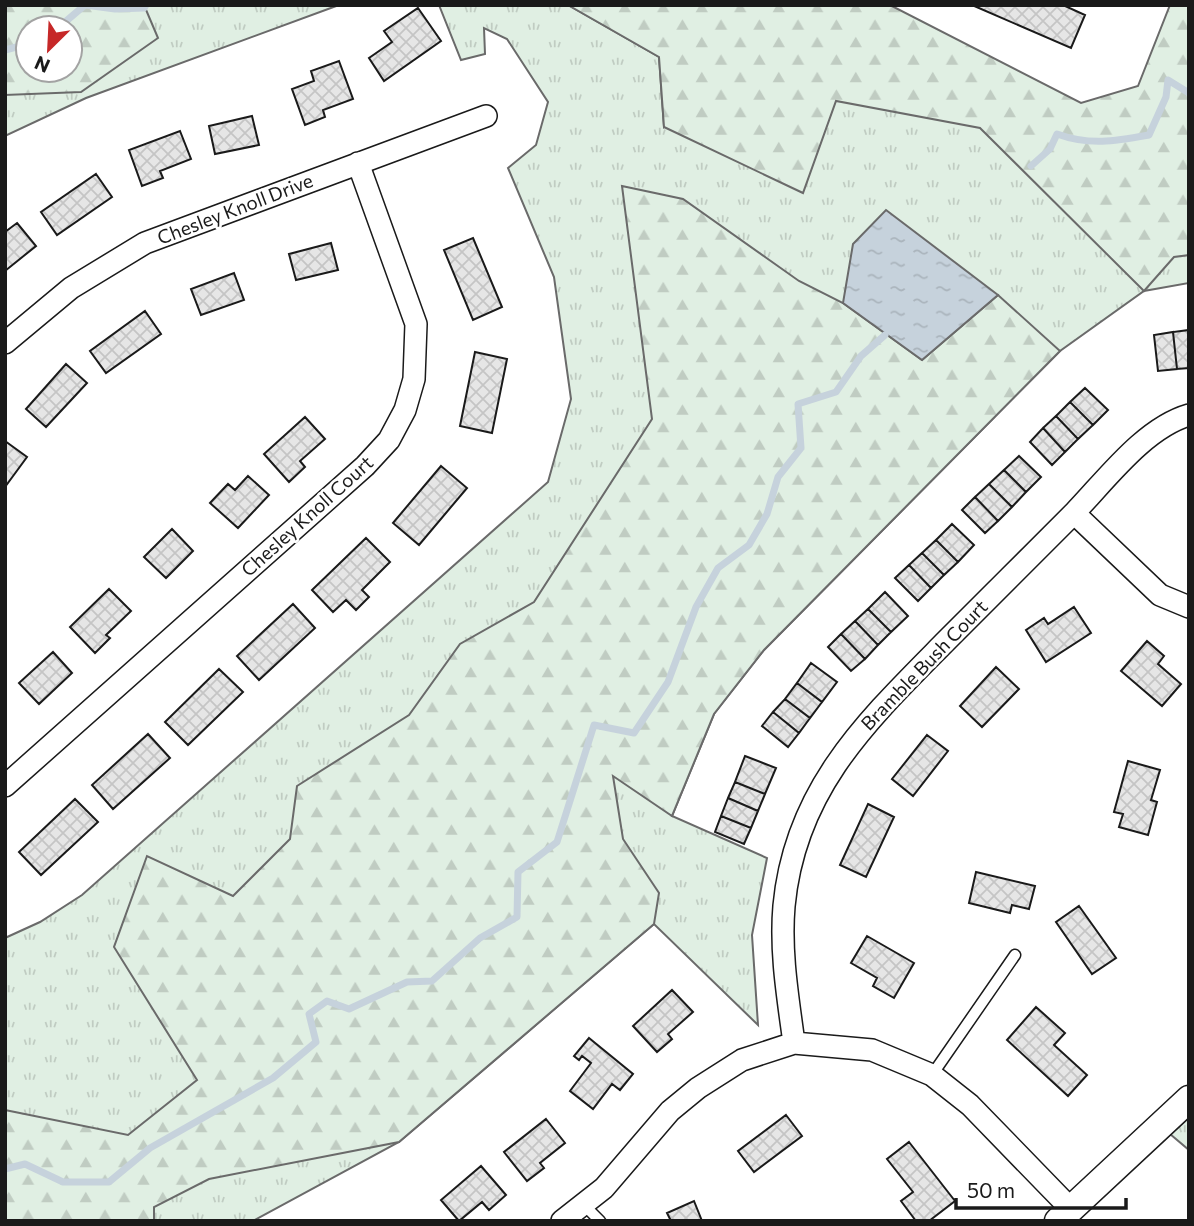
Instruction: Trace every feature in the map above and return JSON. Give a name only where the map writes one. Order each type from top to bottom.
[{"type":"street","name":"Chesley Knoll Drive","points":[[5,343],[71,288],[145,243],[486,116]]},
{"type":"street","name":"Chesley Knoll Court","points":[[5,786],[365,466],[389,440],[405,410],[414,379],[416,324],[358,163]]},
{"type":"street","name":"Bramble Bush Court","points":[[793,1043],[783,961],[784,905],[796,844],[819,788],[866,722],[1155,431],[1172,420],[1189,415]]},
{"type":"street","points":[[1074,513],[1160,594],[1189,607]]},
{"type":"street","points":[[562,1221],[604,1188],[670,1111],[698,1087],[742,1060],[793,1043],[872,1050],[932,1075],[970,1105],[1065,1215],[1189,1099]]},
{"type":"lane","points":[[932,1075],[1015,955]]},
{"type":"lane","points":[[583,1204],[600,1221]]},
{"type":"green space","points":[[5,5],[339,5],[86,98],[5,136]]},
{"type":"green space","points":[[5,5],[144,5],[158,38],[81,92],[5,95]]},
{"type":"green space","points":[[439,5],[568,5],[659,57],[664,127],[814,5],[1189,166],[1189,283],[1144,291],[1060,351],[764,650],[714,714],[672,816],[767,858],[752,935],[758,1025],[654,924],[399,1142],[253,1221],[5,1221],[5,938],[40,922],[82,895],[548,482],[571,399],[554,277],[508,168],[536,145],[548,102],[507,39],[484,28],[485,54],[461,60]]},
{"type":"green space","points":[[568,5],[890,5],[1081,103],[1138,86],[1170,5],[1189,5],[1189,255],[1174,257],[1144,291],[980,128],[836,101],[803,193],[664,127],[659,57]]},
{"type":"green space","points":[[622,186],[683,199],[799,281],[843,303],[922,360],[998,295],[1060,351],[764,650],[714,714],[672,816],[613,776],[623,839],[659,893],[654,924],[399,1142],[209,1179],[154,1207],[154,1221],[5,1221],[5,1110],[128,1135],[197,1080],[114,947],[147,856],[233,896],[290,839],[297,786],[409,715],[460,644],[534,602],[652,419]]},
{"type":"green space","points":[[1189,1117],[1189,1150],[1170,1134]]},
{"type":"water","points":[[886,210],[998,295],[922,360],[843,303],[853,244]]},
{"type":"building","points":[[972,5],[1063,5],[1085,15],[1071,48]]},
{"type":"building","points":[[418,8],[441,41],[384,81],[369,58],[392,42],[384,31]]},
{"type":"building","points":[[339,61],[353,99],[323,110],[325,117],[305,125],[292,89],[314,81],[311,71]]},
{"type":"building","points":[[252,116],[259,145],[215,154],[209,126]]},
{"type":"building","points":[[180,131],[191,159],[160,171],[163,178],[142,186],[129,150]]},
{"type":"building","points":[[96,174],[112,197],[57,235],[41,212]]},
{"type":"building","points":[[17,223],[36,246],[5,271],[5,232]]},
{"type":"building","points":[[473,238],[502,307],[473,320],[444,250]]},
{"type":"building","points":[[331,243],[338,270],[296,280],[289,254]]},
{"type":"building","points":[[234,273],[244,300],[201,315],[191,289]]},
{"type":"building","points":[[145,311],[161,334],[106,373],[90,351]]},
{"type":"building","points":[[1189,330],[1189,368],[1177,369],[1173,332]]},
{"type":"building","points":[[1173,332],[1177,369],[1158,371],[1154,335]]},
{"type":"building","points":[[475,352],[507,359],[492,433],[460,426]]},
{"type":"building","points":[[66,364],[87,383],[46,427],[26,409]]},
{"type":"building","points":[[1085,388],[1108,410],[1093,425],[1070,402]]},
{"type":"building","points":[[1070,402],[1093,425],[1078,439],[1056,416]]},
{"type":"building","points":[[1056,416],[1078,439],[1065,452],[1043,428]]},
{"type":"building","points":[[305,417],[325,439],[300,461],[305,467],[289,482],[264,454]]},
{"type":"building","points":[[1043,428],[1065,452],[1052,465],[1030,442]]},
{"type":"building","points":[[5,441],[27,457],[5,487]]},
{"type":"building","points":[[1019,456],[1041,477],[1026,492],[1004,470]]},
{"type":"building","points":[[441,466],[467,488],[419,545],[393,523]]},
{"type":"building","points":[[1004,470],[1026,492],[1012,507],[989,484]]},
{"type":"building","points":[[248,476],[269,495],[238,528],[210,503],[228,484],[235,490]]},
{"type":"building","points":[[989,484],[1012,507],[998,521],[975,497]]},
{"type":"building","points":[[975,497],[998,521],[985,533],[962,510]]},
{"type":"building","points":[[952,524],[974,545],[958,562],[936,540]]},
{"type":"building","points":[[172,529],[193,551],[166,578],[144,557]]},
{"type":"building","points":[[366,538],[390,562],[362,590],[369,597],[356,610],[346,600],[333,612],[312,590]]},
{"type":"building","points":[[936,540],[958,562],[944,575],[922,553]]},
{"type":"building","points":[[922,553],[944,575],[931,588],[909,565]]},
{"type":"building","points":[[909,565],[931,588],[918,601],[895,578]]},
{"type":"building","points":[[109,589],[131,611],[106,635],[110,638],[95,653],[70,627]]},
{"type":"building","points":[[885,592],[908,616],[891,632],[868,609]]},
{"type":"building","points":[[293,604],[315,628],[259,680],[237,656]]},
{"type":"building","points":[[1074,607],[1091,633],[1046,662],[1026,630],[1044,618],[1048,624]]},
{"type":"building","points":[[868,609],[891,632],[878,645],[855,621]]},
{"type":"building","points":[[855,621],[878,645],[865,659],[841,634]]},
{"type":"building","points":[[841,634],[865,659],[851,671],[828,647]]},
{"type":"building","points":[[1147,641],[1164,656],[1158,664],[1181,684],[1162,706],[1121,671]]},
{"type":"building","points":[[53,652],[72,673],[39,704],[19,683]]},
{"type":"building","points":[[811,663],[837,682],[822,702],[797,683]]},
{"type":"building","points":[[996,667],[1019,689],[982,727],[960,706]]},
{"type":"building","points":[[219,669],[243,692],[188,745],[165,722]]},
{"type":"building","points":[[797,683],[822,702],[810,718],[785,699]]},
{"type":"building","points":[[785,699],[810,718],[799,733],[773,712]]},
{"type":"building","points":[[773,712],[799,733],[788,747],[762,726]]},
{"type":"building","points":[[148,734],[170,758],[113,809],[92,785]]},
{"type":"building","points":[[927,735],[948,751],[913,796],[892,779]]},
{"type":"building","points":[[745,756],[776,768],[765,794],[735,782]]},
{"type":"building","points":[[1128,761],[1160,770],[1151,800],[1157,802],[1148,835],[1119,827],[1123,814],[1114,812]]},
{"type":"building","points":[[735,782],[765,794],[758,811],[728,798]]},
{"type":"building","points":[[728,798],[758,811],[751,828],[721,816]]},
{"type":"building","points":[[75,799],[98,822],[41,875],[19,852]]},
{"type":"building","points":[[868,804],[894,817],[866,877],[840,865]]},
{"type":"building","points":[[721,816],[751,828],[744,844],[715,832]]},
{"type":"building","points":[[976,872],[1035,886],[1029,909],[1012,905],[1010,913],[969,903]]},
{"type":"building","points":[[1079,906],[1116,958],[1092,974],[1056,922]]},
{"type":"building","points":[[867,936],[914,963],[894,998],[873,986],[877,978],[851,963]]},
{"type":"building","points":[[672,990],[693,1012],[668,1034],[672,1039],[657,1052],[633,1026]]},
{"type":"building","points":[[1036,1007],[1065,1033],[1054,1045],[1087,1075],[1068,1096],[1007,1040]]},
{"type":"building","points":[[589,1038],[633,1074],[620,1090],[612,1084],[593,1109],[570,1091],[591,1063],[582,1056],[579,1060],[574,1056]]},
{"type":"building","points":[[786,1115],[802,1136],[754,1172],[738,1151]]},
{"type":"building","points":[[546,1119],[565,1143],[540,1163],[544,1168],[527,1181],[504,1152]]},
{"type":"building","points":[[909,1142],[955,1201],[929,1221],[916,1221],[901,1201],[913,1192],[887,1159]]},
{"type":"building","points":[[481,1166],[506,1195],[489,1210],[482,1202],[459,1221],[441,1200]]},
{"type":"building","points":[[694,1201],[702,1221],[671,1221],[667,1213]]},
{"type":"waterway","points":[[74,14],[85,5],[115,9],[144,8],[146,5]]},
{"type":"waterway","points":[[5,50],[14,48]]},
{"type":"waterway","points":[[1031,166],[1050,149],[1057,134],[1092,141],[1149,135],[1166,97],[1168,80],[1189,93]]},
{"type":"waterway","points":[[5,1169],[25,1164],[63,1182],[109,1182],[150,1148],[273,1078],[316,1042],[309,1014],[327,1001],[349,1009],[407,982],[432,981],[480,938],[517,917],[518,872],[557,842],[594,725],[634,733],[668,682],[696,607],[718,568],[749,545],[767,514],[778,477],[801,448],[798,404],[836,392],[861,356],[885,335]]}]
